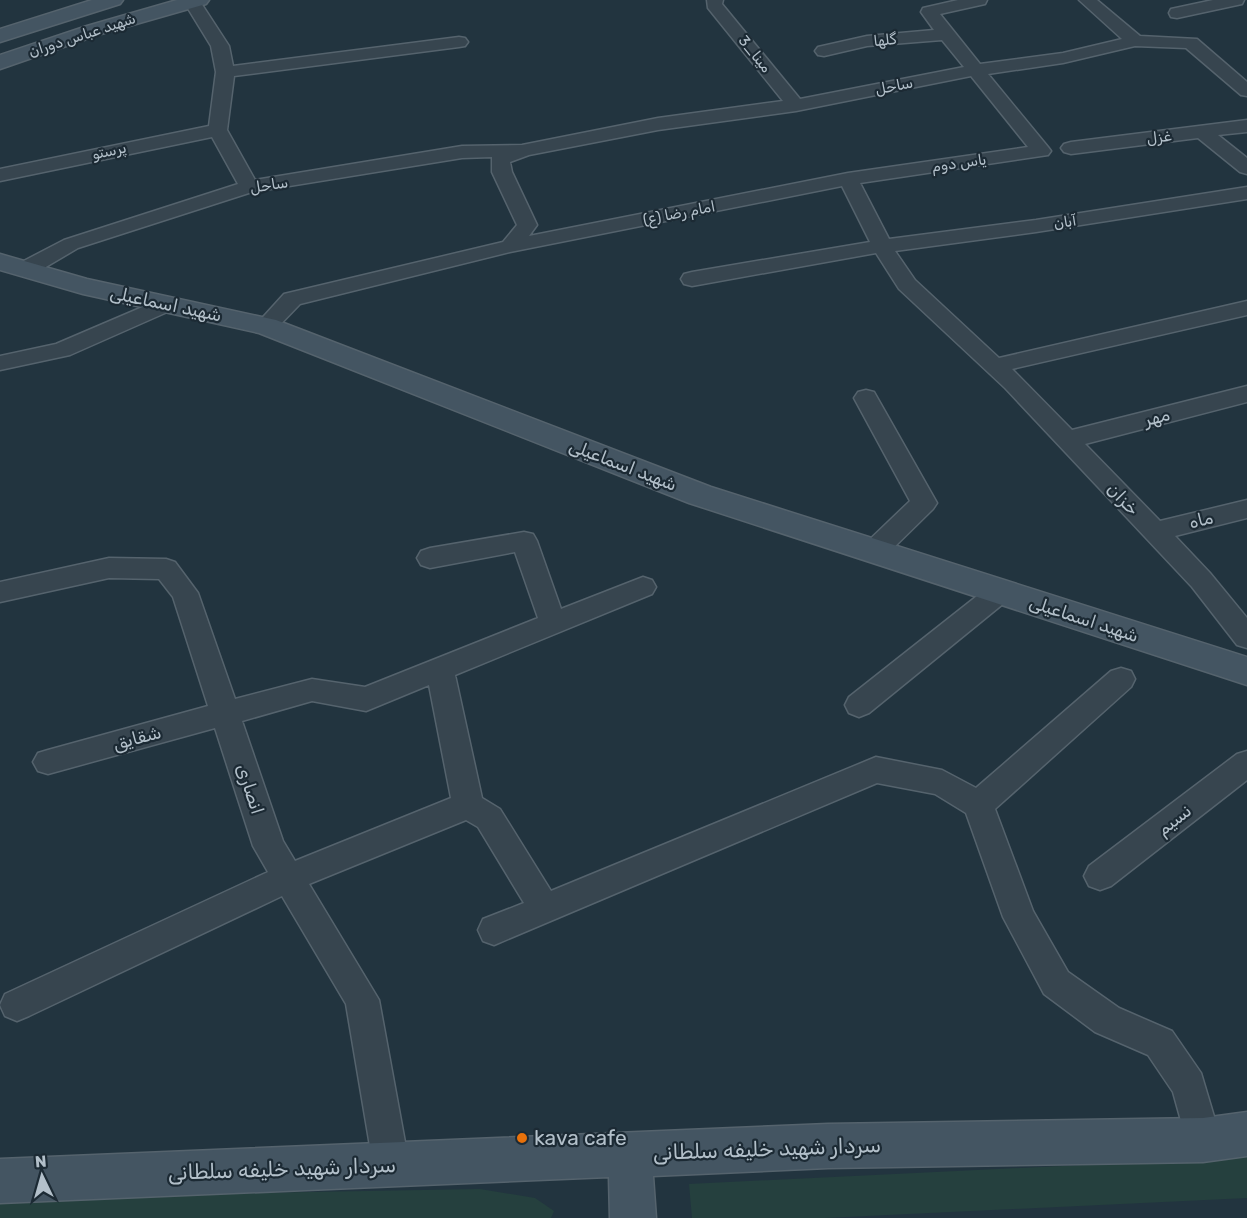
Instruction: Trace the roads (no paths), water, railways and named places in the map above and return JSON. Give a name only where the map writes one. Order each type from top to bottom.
[{"type":"street","name":"شهید عباس دوران","points":[[0,36],[114,0]]},
{"type":"street","points":[[976,70],[929,12],[979,0]]},
{"type":"street","points":[[1087,0],[1135,41]]},
{"type":"street","points":[[1177,13],[1236,0]]},
{"type":"street","name":"شهید عباس دوران","points":[[0,62],[94,30],[196,1]]},
{"type":"street","points":[[196,1],[220,46],[225,72],[224,103],[218,130],[249,187]]},
{"type":"street","name":"مینا_3","points":[[714,2],[796,105]]},
{"type":"street","name":"گلها","points":[[824,51],[867,41],[946,34]]},
{"type":"street","name":"ساحل","points":[[13,266],[71,244],[249,187],[462,152],[524,150],[658,124],[796,105],[976,70],[1063,58],[1135,41],[1191,43],[1247,91]]},
{"type":"street","points":[[225,72],[459,42]]},
{"type":"street","name":"یاس دوم","points":[[848,179],[1041,151],[976,70]]},
{"type":"street","points":[[1228,74],[1247,71]]},
{"type":"street","name":"غزل","points":[[1071,148],[1247,126]]},
{"type":"street","name":"پرستو","points":[[0,175],[218,130]]},
{"type":"street","points":[[1202,132],[1247,168]]},
{"type":"street","name":"ساحل","points":[[510,246],[527,225],[502,172],[500,159],[524,150]]},
{"type":"street","points":[[848,179],[882,246]]},
{"type":"street","name":"امام رضا (ع)","points":[[510,246],[848,179]]},
{"type":"street","name":"آبان","points":[[692,279],[882,246],[1036,226],[1247,193]]},
{"type":"street","points":[[266,326],[292,299],[510,246]]},
{"type":"street","name":"خزان","points":[[882,246],[907,284],[994,366],[1067,440],[1201,580],[1247,637]]},
{"type":"street","name":"شهید اسماعیلی","points":[[13,266],[83,286],[266,326],[700,495],[1247,671]]},
{"type":"street","points":[[0,363],[62,350],[166,304]]},
{"type":"street","points":[[994,366],[1247,308]]},
{"type":"street","name":"مهر","points":[[1067,440],[1247,394]]},
{"type":"street","points":[[866,398],[924,503],[874,551]]},
{"type":"street","name":"ماه","points":[[1154,532],[1247,509]]},
{"type":"street","points":[[429,558],[524,541],[553,623]]},
{"type":"street","name":"انصاری","points":[[0,592],[109,568],[166,569],[185,593],[269,846],[362,1000],[391,1164]]},
{"type":"street","name":"شقایق","points":[[48,762],[312,690],[366,699],[643,587]]},
{"type":"street","points":[[859,705],[1000,591]]},
{"type":"street","points":[[440,670],[468,805],[489,818],[544,909]]},
{"type":"street","points":[[978,805],[1121,679]]},
{"type":"street","name":"نسیم","points":[[1100,876],[1247,763]]},
{"type":"street","points":[[494,930],[876,770],[942,783],[978,805],[1019,917],[1056,983],[1107,1020],[1160,1043],[1189,1085],[1203,1140]]},
{"type":"street","points":[[17,1005],[288,878],[468,805]]},
{"type":"street","name":"سردار شهید خلیفه سلطانی","points":[[0,1180],[828,1146],[1203,1140],[1247,1134]]},
{"type":"street","points":[[630,1155],[633,1218]]},
{"type":"place","name":"kava cafe","points":[[522,1138]]}]
